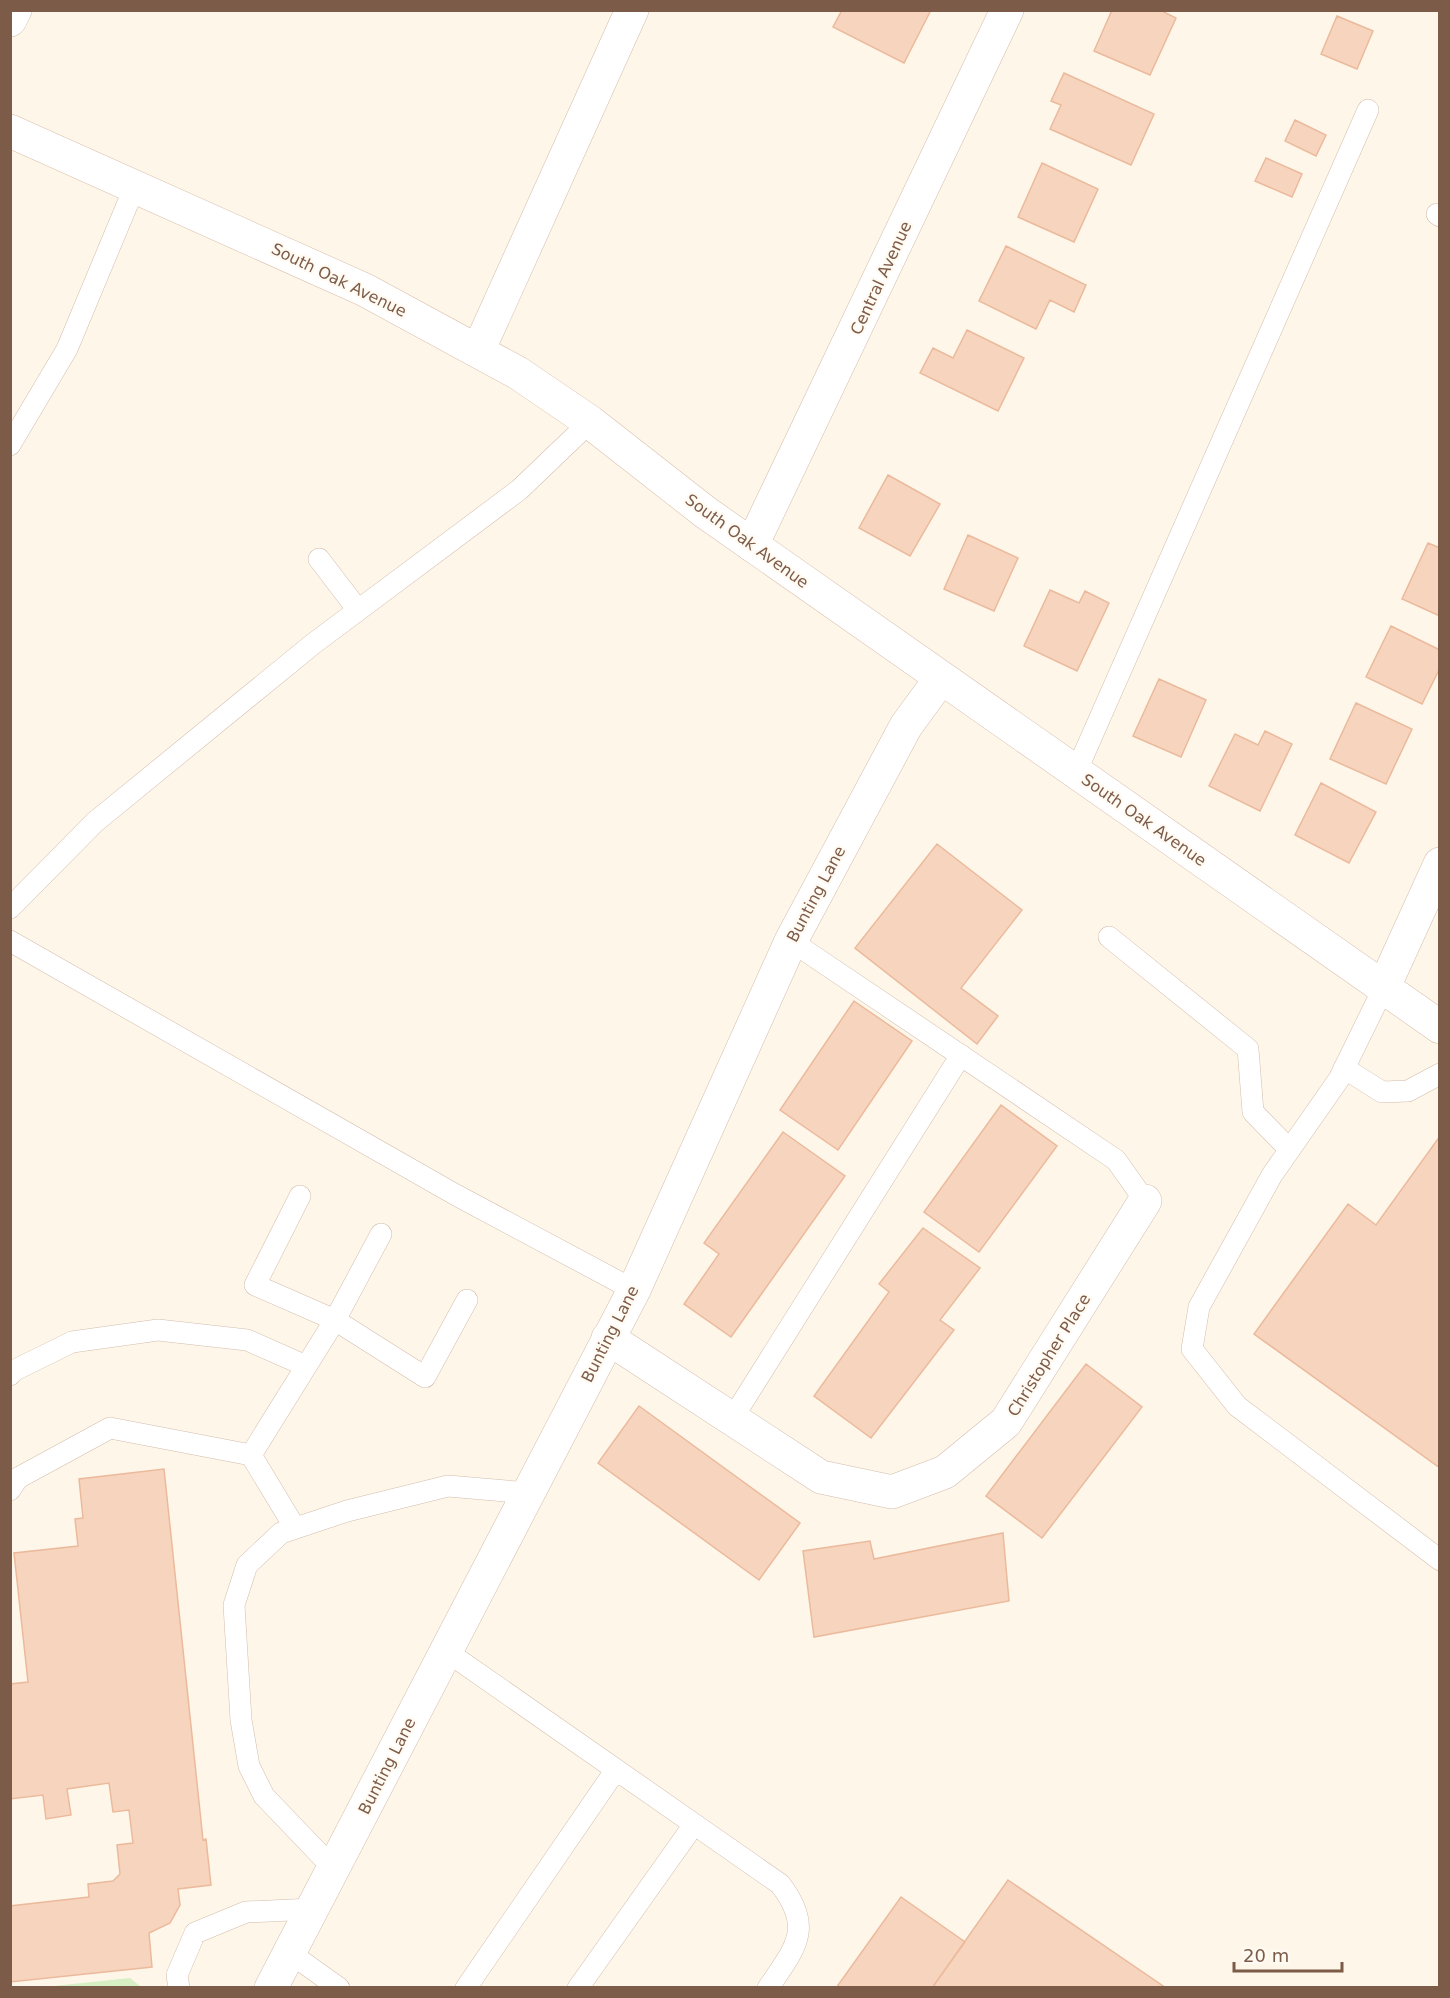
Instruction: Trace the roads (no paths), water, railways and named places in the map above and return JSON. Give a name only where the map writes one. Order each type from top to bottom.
[{"type":"street","points":[[10,20],[15,10]]},
{"type":"street","points":[[478,351],[632,10]]},
{"type":"street","name":"Central Avenue","points":[[752,545],[1007,10]]},
{"type":"street","name":"South Oak Avenue","points":[[10,130],[365,290],[518,373],[590,422],[705,512],[1440,1027]]},
{"type":"street","name":"Bunting Lane","points":[[272,1988],[634,1290],[790,940],[906,726],[941,678]]},
{"type":"street","points":[[1383,989],[1440,864]]},
{"type":"street","name":"Christopher Place","points":[[608,1338],[821,1477],[892,1492],[945,1472],[1006,1422],[1145,1201]]},
{"type":"lane","points":[[1076,772],[1368,110]]},
{"type":"lane","points":[[10,445],[67,349],[135,186]]},
{"type":"lane","points":[[10,908],[95,822],[358,610],[519,490],[590,422]]},
{"type":"lane","points":[[319,559],[358,610]]},
{"type":"lane","points":[[1109,937],[1248,1048],[1253,1112],[1289,1149]]},
{"type":"lane","points":[[790,940],[1116,1160],[1145,1201]]},
{"type":"lane","points":[[10,941],[456,1195],[634,1290]]},
{"type":"lane","points":[[1383,989],[1344,1068],[1272,1175],[1199,1307],[1192,1349],[1237,1406],[1440,1560]]},
{"type":"lane","points":[[732,1419],[961,1055]]},
{"type":"lane","points":[[1344,1068],[1382,1092],[1408,1091],[1440,1074]]},
{"type":"lane","points":[[300,1196],[255,1285],[335,1320],[425,1377],[467,1300]]},
{"type":"lane","points":[[251,1455],[335,1320],[381,1234]]},
{"type":"lane","points":[[10,1375],[13,1371],[72,1342],[158,1330],[247,1340],[306,1366]]},
{"type":"lane","points":[[13,1477],[110,1428],[251,1455],[295,1528]]},
{"type":"lane","points":[[333,1868],[264,1796],[249,1766],[241,1720],[234,1605],[247,1565],[281,1533],[347,1511],[448,1486],[529,1492]]},
{"type":"lane","points":[[446,1651],[693,1826],[780,1884],[799,1914],[800,1934],[792,1953],[768,1988]]},
{"type":"lane","points":[[465,1988],[615,1771]]},
{"type":"lane","points":[[578,1988],[693,1826]]},
{"type":"lane","points":[[179,1988],[177,1975],[195,1933],[246,1912],[312,1909]]},
{"type":"lane","points":[[290,1953],[339,1988]]}]
